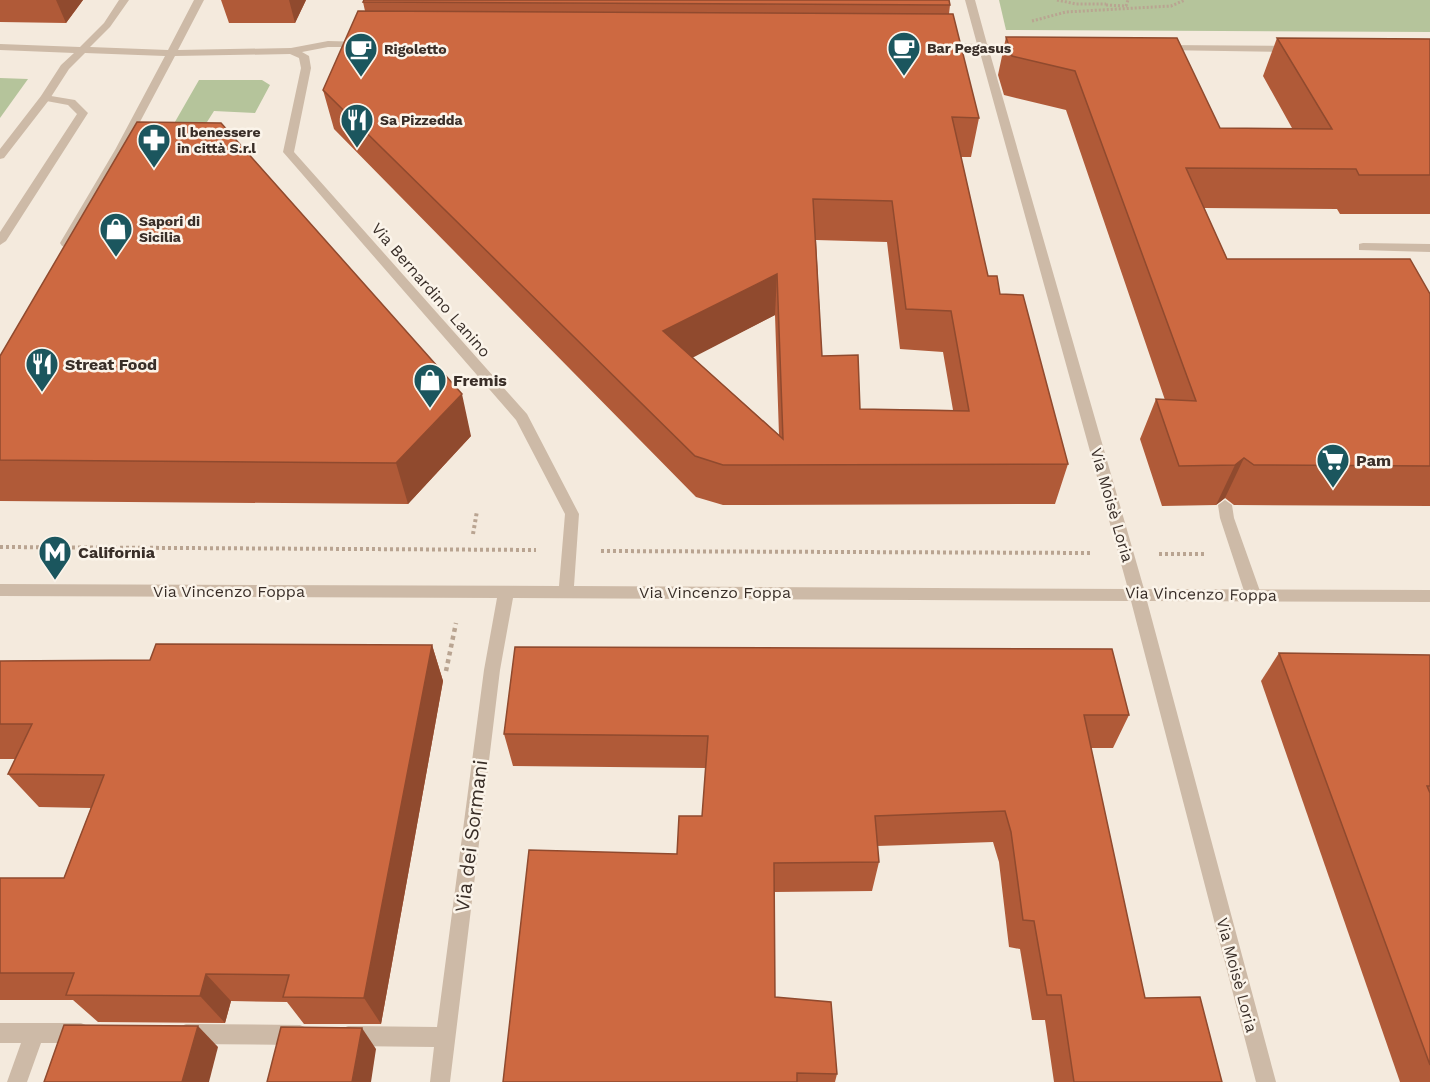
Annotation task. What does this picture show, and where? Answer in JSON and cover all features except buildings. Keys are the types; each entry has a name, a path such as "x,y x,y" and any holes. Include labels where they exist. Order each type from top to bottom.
{"street":[{"path":"0,156 45,98 65,67 84,51 124,0"},
{"path":"62,250 120,150 199,0"},
{"name":"Via Moisè Loria","path":"970,0 1137,593 1266,1082"},
{"path":"0,47 170,53 291,51 328,44 376,45"},
{"path":"930,46 1036,47"},
{"path":"1156,48 1299,49"},
{"name":"Via Bernardino Lanino","path":"291,51 304,56 306,68 291,127 288,152 522,417 572,514 566,592"},
{"path":"0,241 83,113 71,102 45,98"},
{"path":"1363,248 1430,248"},
{"path":"1226,505 1227,518 1253,594"},
{"name":"Via Vincenzo Foppa","path":"0,590 1430,596"},
{"name":"Via dei Sormani","path":"440,1082 492,670 506,591"},
{"path":"0,1033 106,1034"},
{"path":"17,1082 35,1033"},
{"path":"165,1034 447,1037"}],"path":[{"path":"1057,0 1076,4 1126,6 1128,0"},
{"path":"1026,22 1066,12 1171,6 1185,0"},
{"path":"1106,4 1107,10"},
{"path":"473,534 477,511"},
{"path":"0,547 1239,554"},
{"path":"446,671 456,623"}],"green space":[{"path":"999,0 1430,0 1430,32 1006,30"},
{"path":"0,78 28,79 0,118"},
{"path":"199,80 262,80 270,85 255,113 214,111 195,141 164,141"}],"place":[{"name":"Bar Pegasus","path":"904,77"},
{"name":"Rigoletto","path":"361,78"},
{"name":"Sa Pizzedda","path":"357,149"},
{"name":"Il benessere in città S.r.l","path":"154,169"},
{"name":"Sapori di Sicilia","path":"116,258"},
{"name":"Streat Food","path":"42,393"},
{"name":"Fremis","path":"430,409"},
{"name":"Pam","path":"1333,489"},
{"name":"California","path":"55,581"}]}
